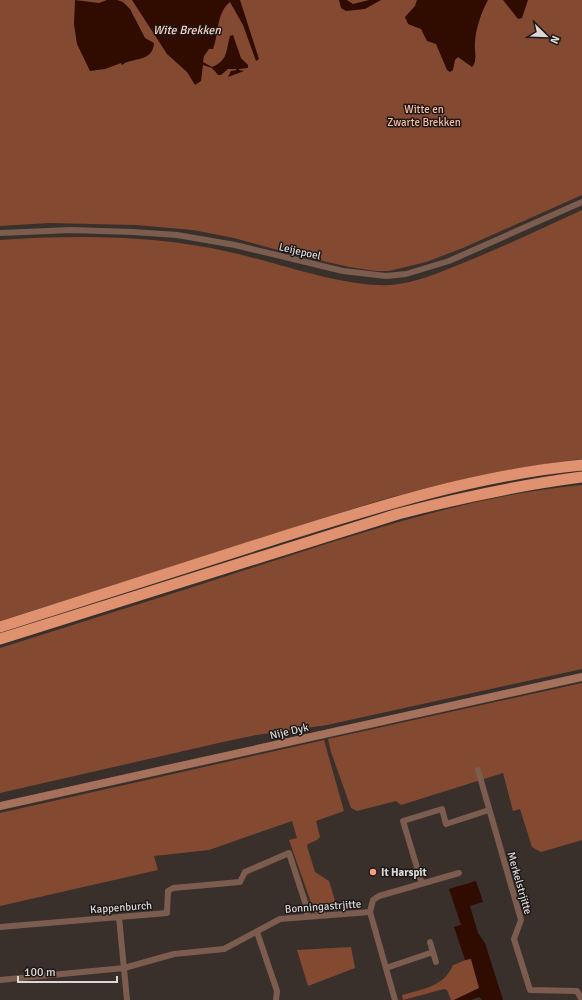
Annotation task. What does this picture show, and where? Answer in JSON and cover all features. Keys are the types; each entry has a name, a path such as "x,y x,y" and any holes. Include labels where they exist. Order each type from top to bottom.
{"highway":[{"path":"0,627 314,526 423,494 485,480 582,465"},
{"path":"0,639 398,514 463,497 535,483 582,477"}],"street":[{"name":"Leijepoel","path":"0,233 71,230 133,232 177,236 235,245 343,271 386,276 406,274 449,261 582,202"},
{"name":"Nije Dyk","path":"0,806 582,677"},
{"name":"Merkelstrjitte","path":"478,770 521,920 514,939 530,990 577,991 582,1000"},
{"path":"422,884 403,821 442,810 446,824 489,810"},
{"name":"Kappenburch","path":"0,927 167,913 168,891 173,888 240,882 245,872 289,853 306,905 307,916"},
{"path":"395,1000 370,912 372,904 376,898 459,873"},
{"name":"Bonningastrjitte","path":"0,980 124,968 174,954 224,949 280,919 370,912"},
{"path":"119,917 127,1000"},
{"path":"257,932 277,991 276,1000"},
{"path":"430,942 436,962"},
{"path":"386,968 433,952"}],"green space":[{"name":"Witte en Zwarte Brekken","path":"0,0 582,0 582,195 463,248 426,262 389,271 376,271 349,267 234,238 193,230 136,225 49,223 0,226"},
{"path":"582,210 582,459 531,466 481,476 381,500 0,621 0,240 86,237 144,239 173,242 201,246 248,256 331,279 372,285 391,285 419,280 446,270 508,244"},
{"path":"582,485 582,669 327,725 256,735 223,742 0,793 0,648 383,526 462,505 542,490"},
{"path":"582,683 582,840 541,852 532,847 520,809 513,811 503,773 401,805 396,801 357,811 351,808 331,752 328,739"},
{"path":"324,740 344,811 316,821 320,837 307,846 315,872 329,881 337,907 325,908 325,913 315,913 289,840 297,838 292,821 209,850 154,856 158,870 0,906 0,813"},
{"path":"351,947 355,968 308,986 297,950"},
{"path":"471,958 480,988 454,1000 451,1000 447,990 444,989 403,1000 402,995 425,989 438,983 449,972 453,965"}],"water":[{"path":"75,0 99,3 107,0 117,0 123,2 130,9 145,38 154,43 150,54 146,57 122,65 121,63 105,69 90,71 77,44 74,24"},
{"name":"Wite Brekken","path":"132,0 240,0 259,59 256,61 243,25 230,2 222,12 213,49 209,49 204,56 203,62 212,67 221,62 226,54 230,36 233,35 241,58 248,65 248,68 239,69 244,71 228,77 231,71 237,70 228,69 221,75 218,75 212,68 203,65 201,81 195,85 187,72 167,54"},
{"path":"339,0 347,0 353,4 369,0 381,0 365,9 346,11 341,8"},
{"path":"417,0 488,0 478,26 475,42 475,62 472,67 458,57 455,60 453,70 450,72 447,70 436,44 427,41 421,29 408,24 405,17 415,6"},
{"path":"503,0 528,0 522,18 518,19"},
{"path":"476,881 483,902 470,906 478,933 485,943 503,1000 482,1000 479,997 471,1000 454,1000 479,988 471,959 465,960 454,927 461,925 449,889"}],"place":[{"name":"It Harspit","path":"373,872"}]}
